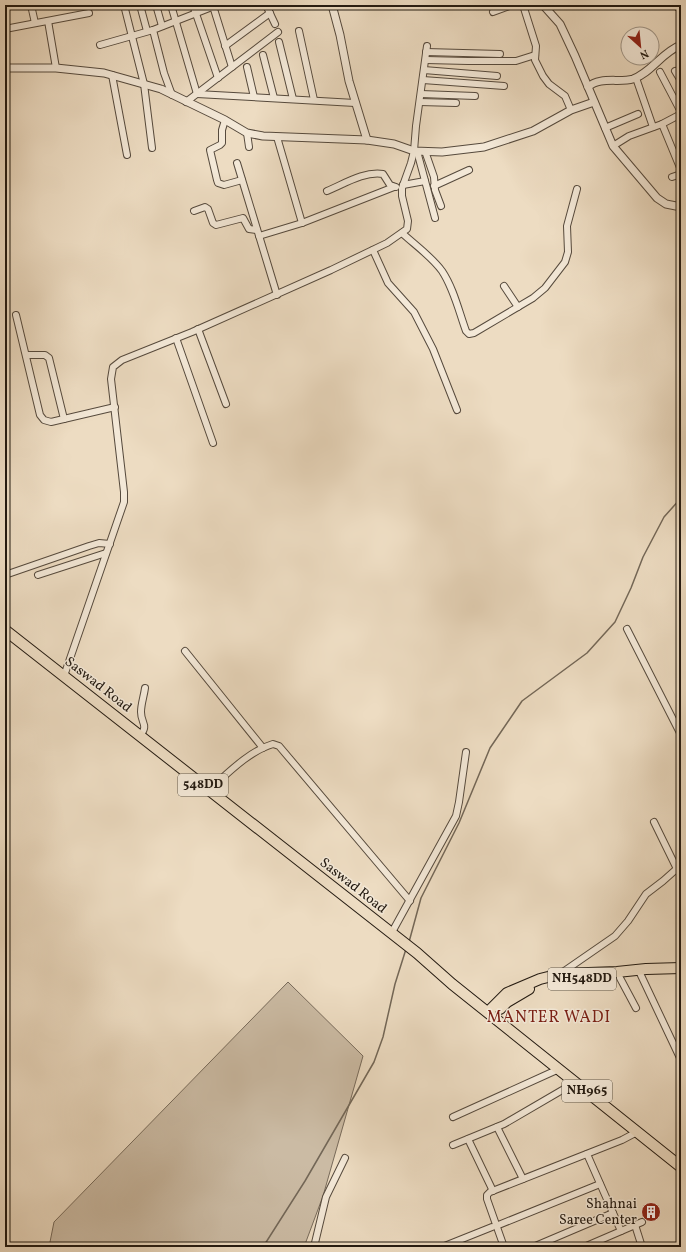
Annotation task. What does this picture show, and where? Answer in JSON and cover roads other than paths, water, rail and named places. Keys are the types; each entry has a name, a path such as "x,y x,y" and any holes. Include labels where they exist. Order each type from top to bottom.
{"highway":[{"name":"Saswad Road","path":"5,630 401,942 417,953 452,984 681,1167"},
{"name":"NH548DD","path":"560,977 620,978 640,973 681,968"},
{"name":"NH548DD","path":"491,1014 507,993 540,979 617,972 681,973"}],"street":[{"path":"31,5 35,23"},
{"path":"124,5 144,84 152,148"},
{"path":"140,5 172,95"},
{"path":"156,5 162,26"},
{"path":"171,5 197,94"},
{"path":"193,5 218,78"},
{"path":"266,5 275,24"},
{"path":"332,5 340,35 349,81 367,140"},
{"path":"493,12 512,5"},
{"path":"523,5 536,46 535,60 549,84 565,96 571,110"},
{"path":"543,5 560,24 613,146 657,198 666,204 681,207"},
{"path":"676,5 681,11"},
{"path":"100,46 162,26 215,6 232,67"},
{"path":"5,29 89,13"},
{"path":"225,46 270,13"},
{"path":"48,20 56,68"},
{"path":"299,30 314,100"},
{"path":"186,102 278,32"},
{"path":"279,42 293,99"},
{"path":"588,87 596,82 636,78 667,52 681,45"},
{"path":"64,676 124,502 111,379 113,367 122,360 277,295 373,250 402,233 406,229 408,221 402,196 402,187 415,151 416,126 427,49 500,54"},
{"path":"263,55 274,98"},
{"path":"426,60 516,61 535,55"},
{"path":"247,67 254,97"},
{"path":"5,68 56,68 112,75 144,84 172,95 226,120 247,133 277,137 367,140 394,144 415,151 442,152 484,147 533,131 571,110 594,102"},
{"path":"424,70 497,76"},
{"path":"675,71 681,81"},
{"path":"613,146 629,136 662,124 681,113 660,72"},
{"path":"112,75 127,155"},
{"path":"636,78 654,127"},
{"path":"423,80 504,86"},
{"path":"197,94 355,103"},
{"path":"421,94 475,96"},
{"path":"420,102 456,104"},
{"path":"605,128 638,114"},
{"path":"226,120 222,130 222,143 210,150 217,180 218,183 224,185 242,180"},
{"path":"662,124 680,173 681,181"},
{"path":"247,133 249,147"},
{"path":"277,137 302,223"},
{"path":"415,151 435,218"},
{"path":"425,151 434,177 434,186 442,206"},
{"path":"237,163 277,295"},
{"path":"434,186 469,170"},
{"path":"327,191 365,175 379,173 383,174 390,185 394,187"},
{"path":"672,177 680,173"},
{"path":"194,211 205,207 208,209 213,223 216,225 243,218 249,229 258,233 302,223 394,187 402,187 425,181"},
{"path":"402,233 442,271 466,331 469,334 474,333 533,298 546,288 564,262 568,252 567,226 577,189"},
{"path":"373,250 388,283 411,307 417,318 433,349 457,410"},
{"path":"504,286 518,307"},
{"path":"16,315 40,415 44,420 51,422 115,407"},
{"path":"198,329 226,404"},
{"path":"176,338 213,443"},
{"path":"26,355 45,355 49,358 64,419"},
{"path":"5,575 99,543 110,544"},
{"path":"38,575 106,553"},
{"path":"627,629 681,734"},
{"path":"185,651 263,748"},
{"path":"140,736 145,730 141,713 145,688"},
{"path":"209,790 232,769 263,748 273,744 279,746 410,901"},
{"path":"391,934 456,816 466,752"},
{"path":"560,977 615,936 628,921 646,894 679,867 654,822"},
{"path":"640,973 681,1060"},
{"path":"620,978 636,1008"},
{"path":"453,1117 559,1069"},
{"path":"453,1146 498,1127 576,1082"},
{"path":"498,1127 524,1179"},
{"path":"504,1247 494,1226 487,1195 493,1191 622,1140 637,1132"},
{"path":"468,1139 493,1191"},
{"path":"587,1154 621,1231"},
{"path":"315,1246 326,1197 345,1158"},
{"path":"442,1247 600,1184"},
{"path":"533,1247 613,1213"},
{"path":"584,1247 642,1222"},
{"path":"635,1225 642,1247"}],"waterway":[{"path":"409,942 421,898 459,823 490,748 522,701 587,653 615,622 631,588 643,557 664,517 681,498"},
{"path":"263,1247 305,1181 374,1062 383,1037 395,984 406,949"}],"place":[{"name":"Shahnai Saree Center","path":"651,1212"}],"district":[{"name":"MANTER WADI","path":"549,1018"}]}
